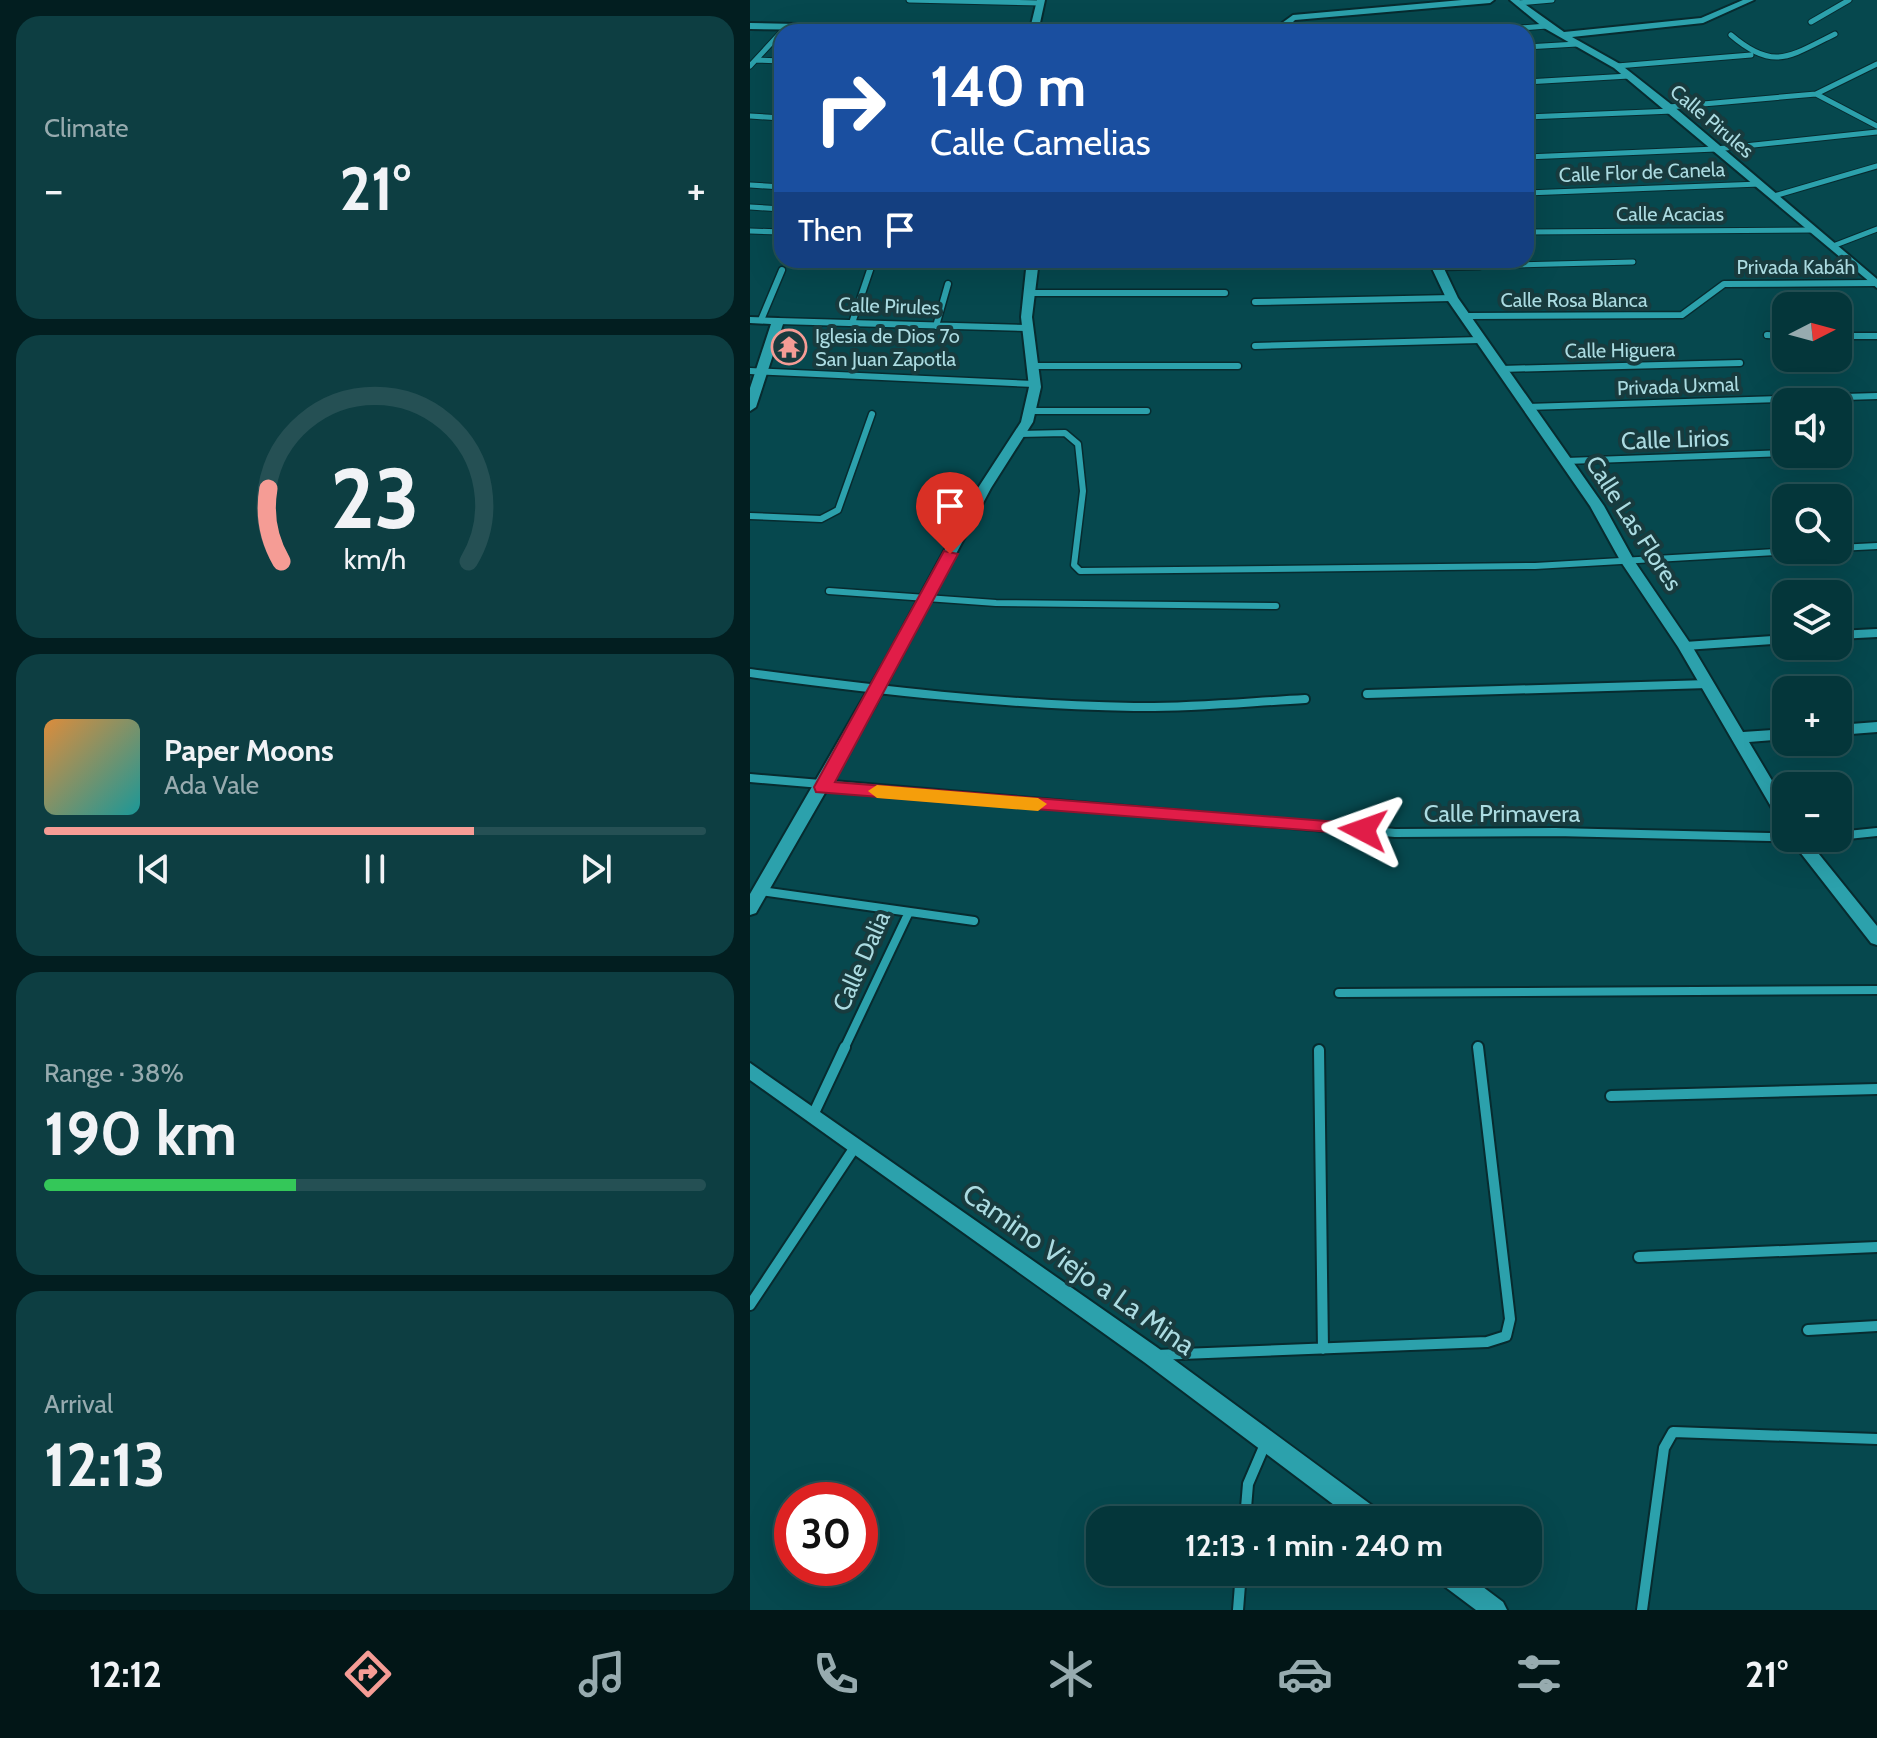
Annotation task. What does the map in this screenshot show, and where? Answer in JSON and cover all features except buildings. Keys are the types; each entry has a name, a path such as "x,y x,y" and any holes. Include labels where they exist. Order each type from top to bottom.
{"street":[{"path":"909,0 1040,1 1036,24"},
{"path":"1286,24 1289,19 1490,0"},
{"path":"1516,2 1552,0"},
{"path":"1562,35 1703,20 1750,0"},
{"path":"1811,22 1849,0"},
{"name":"Calle Pirules","path":"1516,2 1547,26 1617,66 1875,281"},
{"path":"750,26 774,27"},
{"path":"1534,27 1547,26"},
{"path":"1731,35 1751,55 1763,60 1783,59 1835,34"},
{"path":"750,66 774,40"},
{"path":"1534,47 1577,44"},
{"path":"1617,66 1751,55"},
{"path":"756,60 774,61"},
{"path":"1534,117 1671,109 1816,94 1877,64"},
{"path":"1534,82 1629,76"},
{"path":"1816,94 1876,126"},
{"path":"750,116 774,118"},
{"path":"1534,157 1716,149 1876,126"},
{"path":"1774,196 1877,166"},
{"name":"Calle Flor de Canela","path":"1534,193 1760,184"},
{"path":"750,185 774,186"},
{"path":"750,207 774,208"},
{"path":"1833,246 1877,229"},
{"name":"Calle Acacias","path":"1534,232 1814,230"},
{"path":"750,231 774,232"},
{"path":"1534,262 1633,262"},
{"path":"750,909 823,787 926,602 986,483 1019,434 1030,411 1036,366 1027,328 1026,293 1031,268"},
{"name":"Calle Las Flores","path":"1437,268 1452,298 1467,316 1480,340 1597,506 1628,562 1685,646 1772,793"},
{"path":"756,320 782,270"},
{"path":"852,323 870,270"},
{"name":"Privada Kabáh","path":"1682,315 1694,310 1713,288 1724,284 1875,281"},
{"path":"936,326 948,284"},
{"path":"1026,293 1225,293"},
{"path":"1255,302 1452,298"},
{"name":"Calle Rosa Blanca","path":"1467,316 1682,315"},
{"name":"Calle Pirules","path":"756,320 1027,328"},
{"path":"750,407 756,371 778,321"},
{"path":"1767,335 1772,335"},
{"path":"1852,336 1877,336"},
{"path":"1255,346 1480,340"},
{"name":"Calle Higuera","path":"1501,369 1740,363"},
{"path":"1036,366 1238,366"},
{"path":"756,371 1034,384"},
{"name":"Privada Uxmal","path":"1527,407 1877,396"},
{"path":"1030,411 1147,411"},
{"path":"750,516 821,519 838,510 872,414"},
{"path":"1019,434 1065,433 1078,444 1083,491 1074,565 1080,571 1628,562 1772,553"},
{"name":"Calle Lirios","path":"1566,461 1772,454"},
{"path":"1852,547 1877,546"},
{"path":"829,591 926,602 1048,607 1276,606"},
{"path":"1852,634 1877,633"},
{"path":"1685,646 1772,640"},
{"path":"750,673 875,690 1032,704 1137,707 1305,699"},
{"path":"1367,694 1708,684"},
{"path":"1852,729 1877,727"},
{"path":"1740,737 1772,735"},
{"name":"Calle Primavera","path":"750,778 823,787 1395,833 1555,832 1772,838"},
{"path":"1852,835 1877,832"},
{"path":"1808,852 1877,938"},
{"name":"Calle Dalia","path":"761,891 909,912 813,1115"},
{"path":"909,912 974,921"},
{"path":"1339,993 1877,990"},
{"path":"1151,1355 1487,1342 1506,1336 1510,1319 1478,1047"},
{"path":"1319,1050 1323,1349"},
{"name":"Camino Viejo a La Mina","path":"750,1070 1151,1355 1354,1506"},
{"path":"1611,1096 1877,1089"},
{"path":"750,1305 855,1147"},
{"path":"1639,1257 1877,1247"},
{"path":"1808,1330 1877,1326"},
{"path":"1642,1610 1664,1448 1673,1432 1693,1430 1877,1439"},
{"path":"1246,1506 1248,1484 1266,1441"},
{"path":"1238,1610 1240,1586"},
{"path":"1463,1586 1495,1610"}],"slow traffic":[{"path":"877,791 1038,804"}],"place":[{"name":"Iglesia de Dios 7o San Juan Zapotla","path":"789,347"}],"route":[{"path":"950,554 823,787 1363,830"}]}
